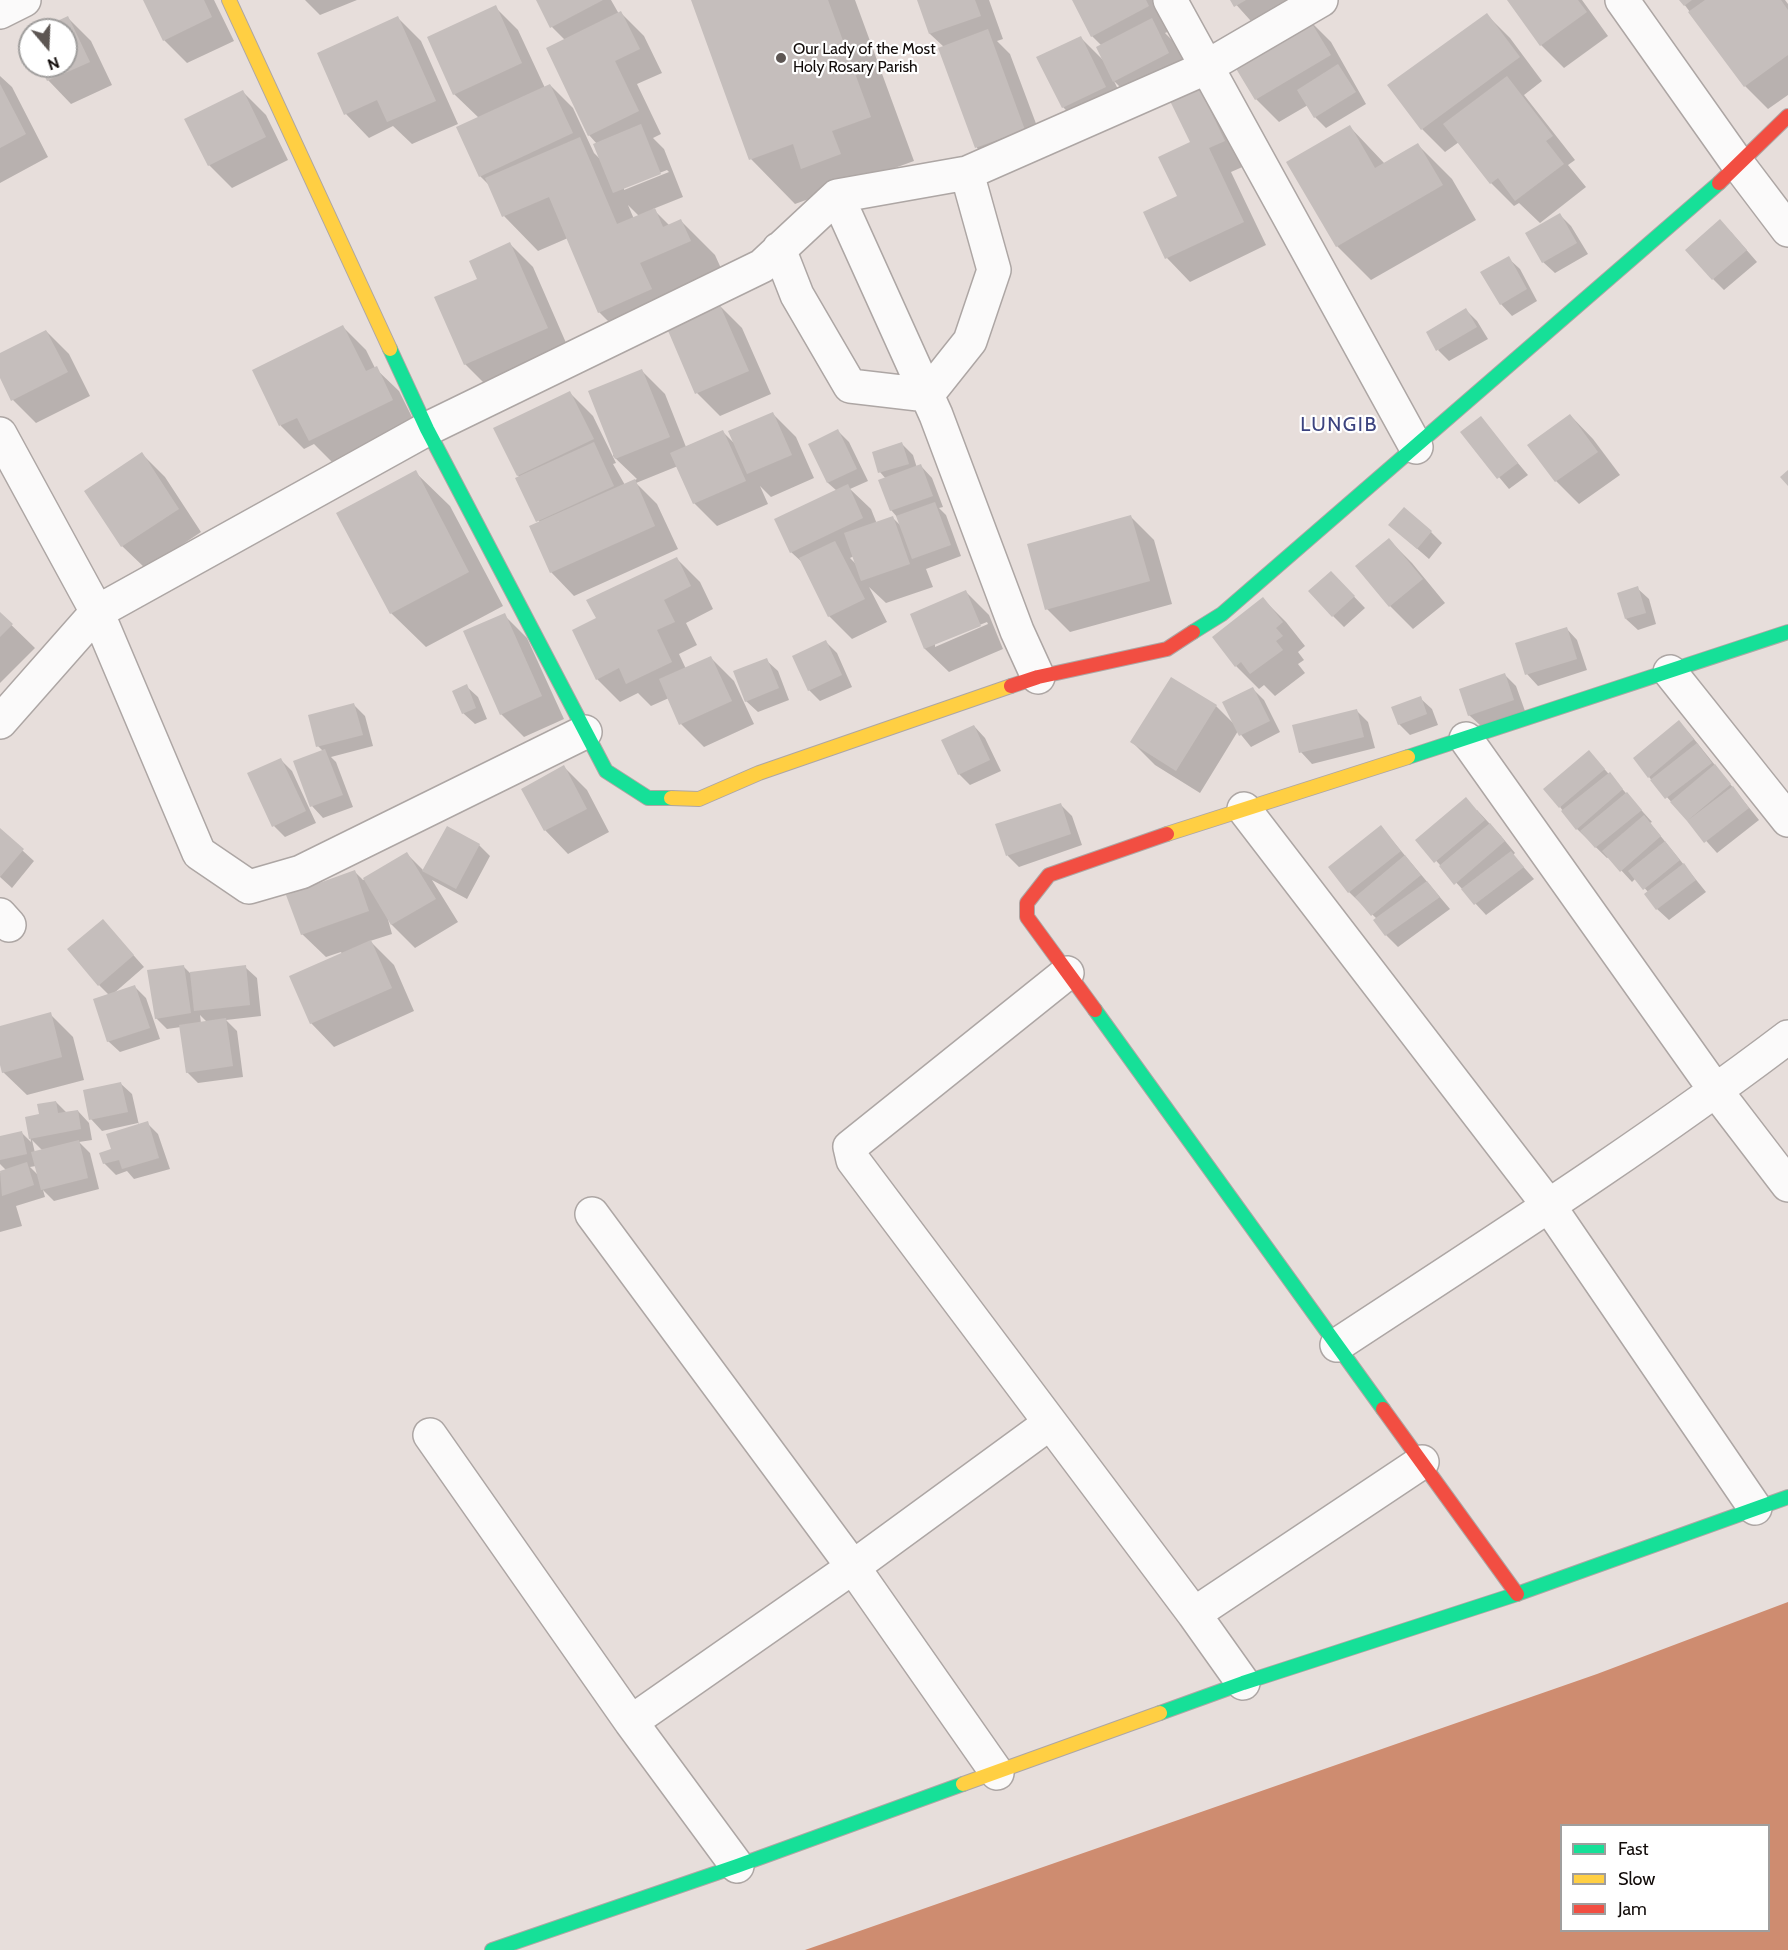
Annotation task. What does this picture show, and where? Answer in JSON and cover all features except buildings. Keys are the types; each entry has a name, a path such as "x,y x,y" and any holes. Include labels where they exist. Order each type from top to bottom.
{"street":[{"path":"0,12 24,0"},
{"path":"228,0 427,429 585,732 606,771 648,798 699,799 759,773 1038,677 1167,649 1222,614 1702,199 1788,116"},
{"path":"1170,0 1416,447"},
{"path":"0,722 97,612 427,429 762,266 837,196 967,173 1206,67 1321,0"},
{"path":"1622,0 1738,164 1788,230"},
{"path":"927,395 970,341 994,270 967,173"},
{"path":"837,196 936,415 1017,631 1038,677"},
{"path":"779,249 797,295 850,386 927,395"},
{"path":"0,434 97,612 199,853 249,887 301,872 585,732"},
{"path":"1517,1594 1026,917 1027,903 1049,875 1145,841 1466,740 1788,632"},
{"path":"1670,672 1788,820"},
{"path":"1466,740 1716,1091 1788,1185"},
{"path":"1245,809 1549,1206 1755,1508"},
{"path":"1067,973 850,1147 853,1160 1194,1614 1243,1683"},
{"path":"1337,1346 1549,1206 1716,1091 1788,1036"},
{"path":"592,1214 853,1567 997,1773"},
{"path":"631,1722 853,1567 1050,1423"},
{"path":"430,1435 631,1722 737,1866"},
{"path":"1194,1614 1422,1462"},
{"path":"492,1950 737,1866 1243,1683 1517,1594 1788,1497"}],"shaded area":[{"path":"1788,1602 1788,1950 805,1950 1597,1674"}],"traffic: fast":[{"path":"1193,632 1222,614 1719,183"},
{"path":"390,349 427,429 606,771 648,798 671,798"},
{"path":"1408,757 1788,632"},
{"path":"1095,1010 1383,1409"},
{"path":"1160,1713 1243,1683 1517,1594 1788,1497"},
{"path":"492,1950 737,1866 963,1784"}],"traffic: slow":[{"path":"229,0 390,349"},
{"path":"671,798 699,799 759,773 1011,686"},
{"path":"1167,834 1408,757"},
{"path":"963,1784 1160,1713"}],"traffic: jam":[{"path":"1719,183 1788,116"},
{"path":"1011,686 1038,677 1167,649 1193,632"},
{"path":"1095,1010 1027,917 1027,903 1049,875 1167,834"},
{"path":"1383,1409 1517,1594"}],"place":[{"name":"Our Lady of the Most Holy Rosary Parish","path":"781,58"}],"district":[{"name":"LUNGIB","path":"1339,425"}]}
